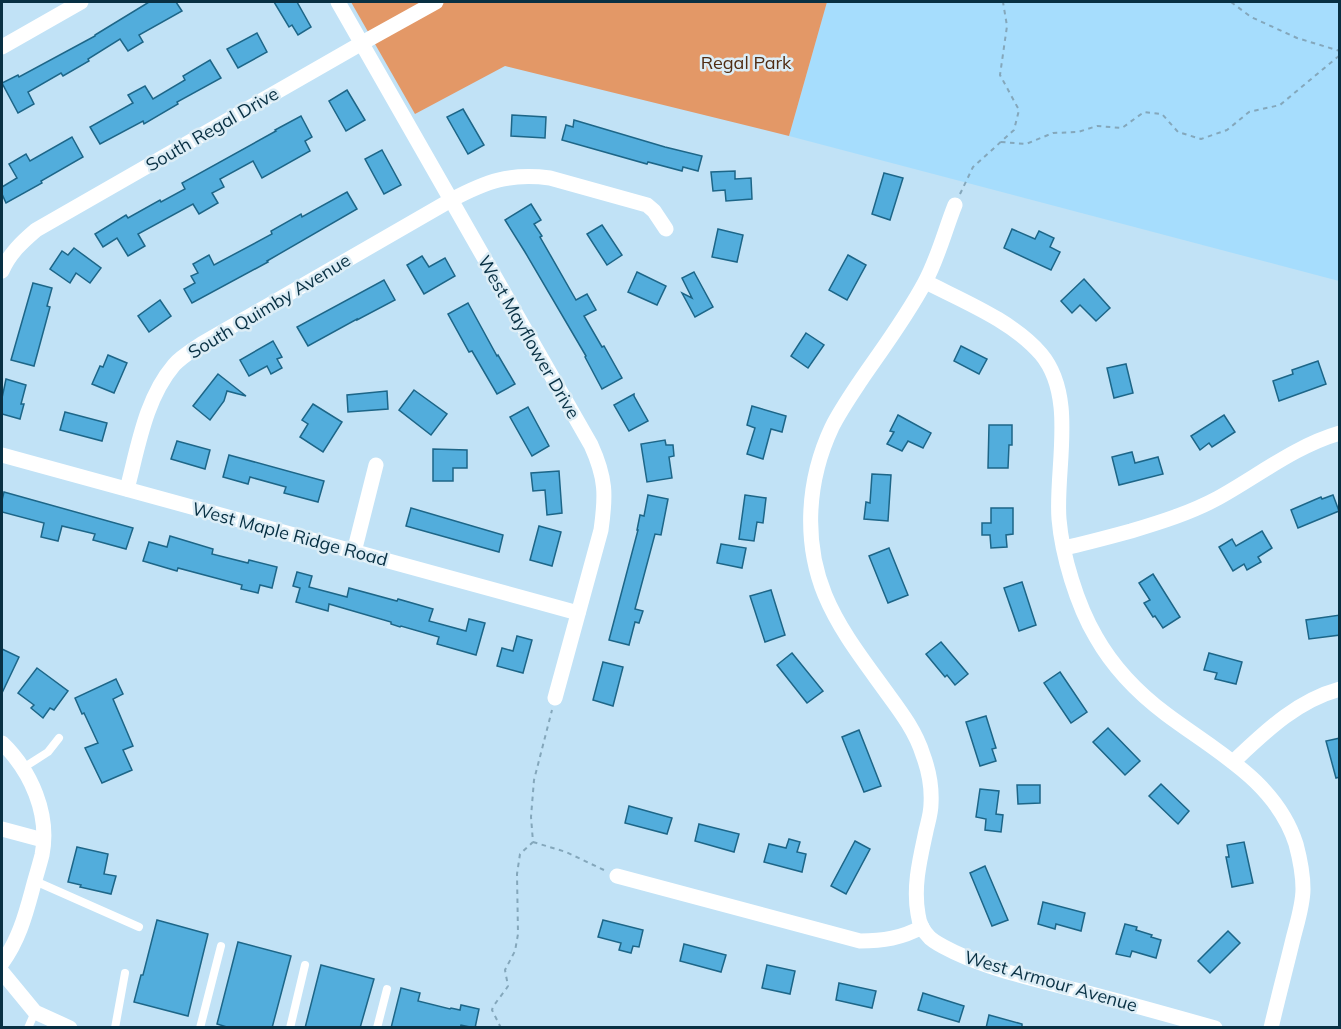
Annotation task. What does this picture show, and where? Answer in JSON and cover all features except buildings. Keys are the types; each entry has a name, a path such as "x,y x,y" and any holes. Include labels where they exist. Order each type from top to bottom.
{"street":[{"path":"2,47 81,2"},
{"name":"West Mayflower Drive","path":"338,2 591,445 602,474 605,493 601,530 555,698"},
{"name":"South Regal Drive","path":"2,271 13,252 36,230 362,42 436,2"},
{"name":"South Quimby Avenue","path":"127,489 153,397 179,360 203,343 479,186 494,180 534,176 550,178 647,205 666,229"},
{"path":"617,876 861,941 894,939 922,927 918,917 916,896 917,874 931,807 931,788 926,763 912,729 846,636 833,612 816,568 810,529 815,477 831,428 926,282 955,205"},
{"path":"926,282 1012,329 1031,344 1049,365 1058,389 1062,417 1059,510 1064,548 1087,620 1112,662 1134,687 1165,713 1233,762 1263,789 1280,812 1294,839 1302,870 1303,892 1271,1028"},
{"path":"1064,548 1099,540 1192,511 1219,498 1313,442 1340,433"},
{"name":"West Maple Ridge Road","path":"2,455 578,613"},
{"path":"354,552 376,465"},
{"path":"1233,762 1283,717 1307,701 1340,689"},
{"path":"2,743 32,783 42,819 43,840 42,854 19,934 2,962"},
{"path":"2,829 43,840"},
{"name":"West Armour Avenue","path":"922,927 930,938 971,960 1215,1028"},
{"path":"2,972 35,1012 70,1028"}],"lane":[{"path":"23,768 48,752 59,738"},
{"path":"35,881 139,927"},
{"path":"200,1028 221,946"},
{"path":"290,1028 305,965"},
{"path":"115,1028 125,973"},
{"path":"377,1028 387,989"},
{"path":"28,1028 35,1012"}],"path":[{"path":"955,205 973,167 1014,130 1019,110 1000,75 1007,26 1003,2"},
{"path":"1001,142 1026,144 1053,133 1078,132 1097,126 1122,128 1144,112 1162,114 1178,132 1201,139 1227,130 1249,112 1280,105 1340,53 1297,38 1251,16 1231,2"},
{"path":"533,842 531,817 534,780 555,698"},
{"path":"533,842 566,852 617,876"},
{"path":"501,1028 492,1010 508,986 505,970 515,951 518,934 517,874 520,854 533,842"}],"shaded area":[{"path":"827,2 1339,2 1339,281 789,136"}],"green space":[{"name":"Regal Park","path":"351,2 827,2 789,136 505,66 415,114"}]}
